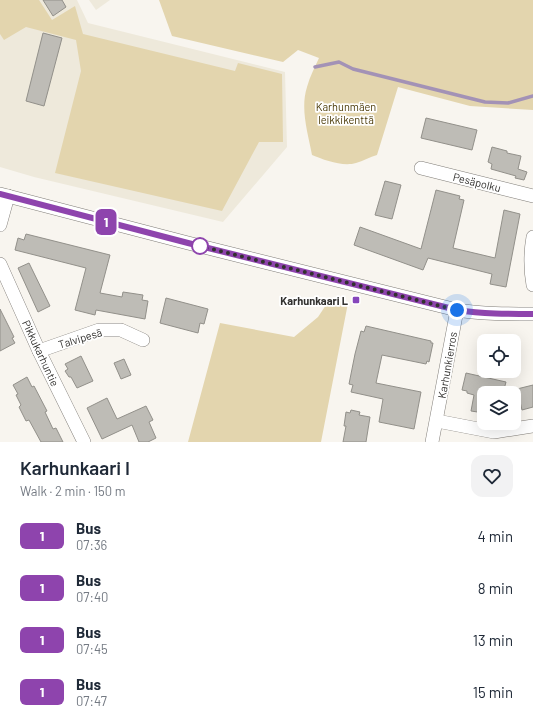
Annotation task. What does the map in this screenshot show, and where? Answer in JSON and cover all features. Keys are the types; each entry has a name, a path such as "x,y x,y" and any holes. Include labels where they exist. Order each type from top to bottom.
{"street":[{"name":"Pesäpolku","path":"421,168 533,196"},
{"path":"0,225 4,195 457,310 498,315 533,314"},
{"path":"533,237 530,253 530,270 533,285"},
{"name":"Pikkukarhuntie","path":"0,264 39,351 84,442"},
{"name":"Karhunkierros","path":"432,442 457,310"},
{"name":"Talvipesä","path":"39,351 99,330 121,330 143,340"},
{"path":"437,421 494,432 533,426"}],"shaded area":[{"path":"0,0 77,0 88,23 285,72 287,147 223,222 34,177 0,167"},
{"path":"89,0 110,0 96,10"}],"green space":[{"path":"0,0 39,0 52,20 75,6 83,34 235,71 238,63 282,74 283,142 259,142 222,211 55,173 81,71 76,40 26,27 4,40 0,34"},
{"name":"Karhunmäen leikkikenttä","path":"159,0 533,0 533,110 470,106 398,87 377,155 351,164 340,164 328,161 312,155 304,112 307,87 319,58 298,50 283,62 172,36"},
{"path":"330,299 348,303 321,442 188,442 220,323 294,337 318,317"}],"building":[{"path":"43,0 62,0 66,7 53,16"},
{"path":"43,33 62,38 44,106 26,101"},
{"path":"426,118 477,130 472,150 421,138"},
{"path":"492,147 507,151 507,153 521,156 518,169 527,172 524,180 515,178 516,176 491,169 492,164 488,162"},
{"path":"385,181 401,185 392,219 375,215"},
{"path":"436,190 460,196 459,199 464,200 453,248 495,258 504,210 520,214 506,287 490,284 492,274 428,258 423,270 354,245 360,227 421,249"},
{"path":"26,234 110,255 100,293 122,297 123,292 143,295 142,300 148,301 145,319 96,310 95,315 75,310 86,268 15,250 18,238 24,240"},
{"path":"29,263 50,306 38,312 18,268"},
{"path":"166,298 208,309 204,324 200,323 198,333 160,323"},
{"path":"0,309 14,337 12,338 15,343 0,351"},
{"path":"366,326 431,341 431,343 433,343 429,362 427,361 426,364 382,355 376,383 421,392 414,429 379,422 383,399 351,392 353,385 349,384 355,354 361,331 364,332"},
{"path":"81,356 93,381 77,388 71,377 69,377 65,371 68,369 65,364"},
{"path":"124,359 131,375 121,379 114,363"},
{"path":"466,373 477,375 477,378 488,378 506,382 505,386 477,386 477,412 471,411 474,395 462,390"},
{"path":"27,377 32,387 34,386 47,411 45,412 53,429 56,428 63,442 41,442 29,420 26,421 19,407 21,405 16,395 18,394 13,385"},
{"path":"533,385 533,407 522,410 521,388"},
{"path":"107,398 117,419 146,406 153,420 149,422 156,438 148,442 139,442 132,425 102,439 87,408"},
{"path":"351,410 360,412 359,415 370,417 366,442 343,442 346,426 344,426 346,412 350,413"}],"waterway":[{"path":"315,67 339,62 353,69 485,102 508,103 533,96"}],"bus line":[{"name":"1","path":"0,194 188,243 238,254 457,310 498,315 533,314"}],"place":[{"name":"Karhunkaari L","path":"356,300"}],"route":[{"path":"200,246 238,254 457,310"}]}
